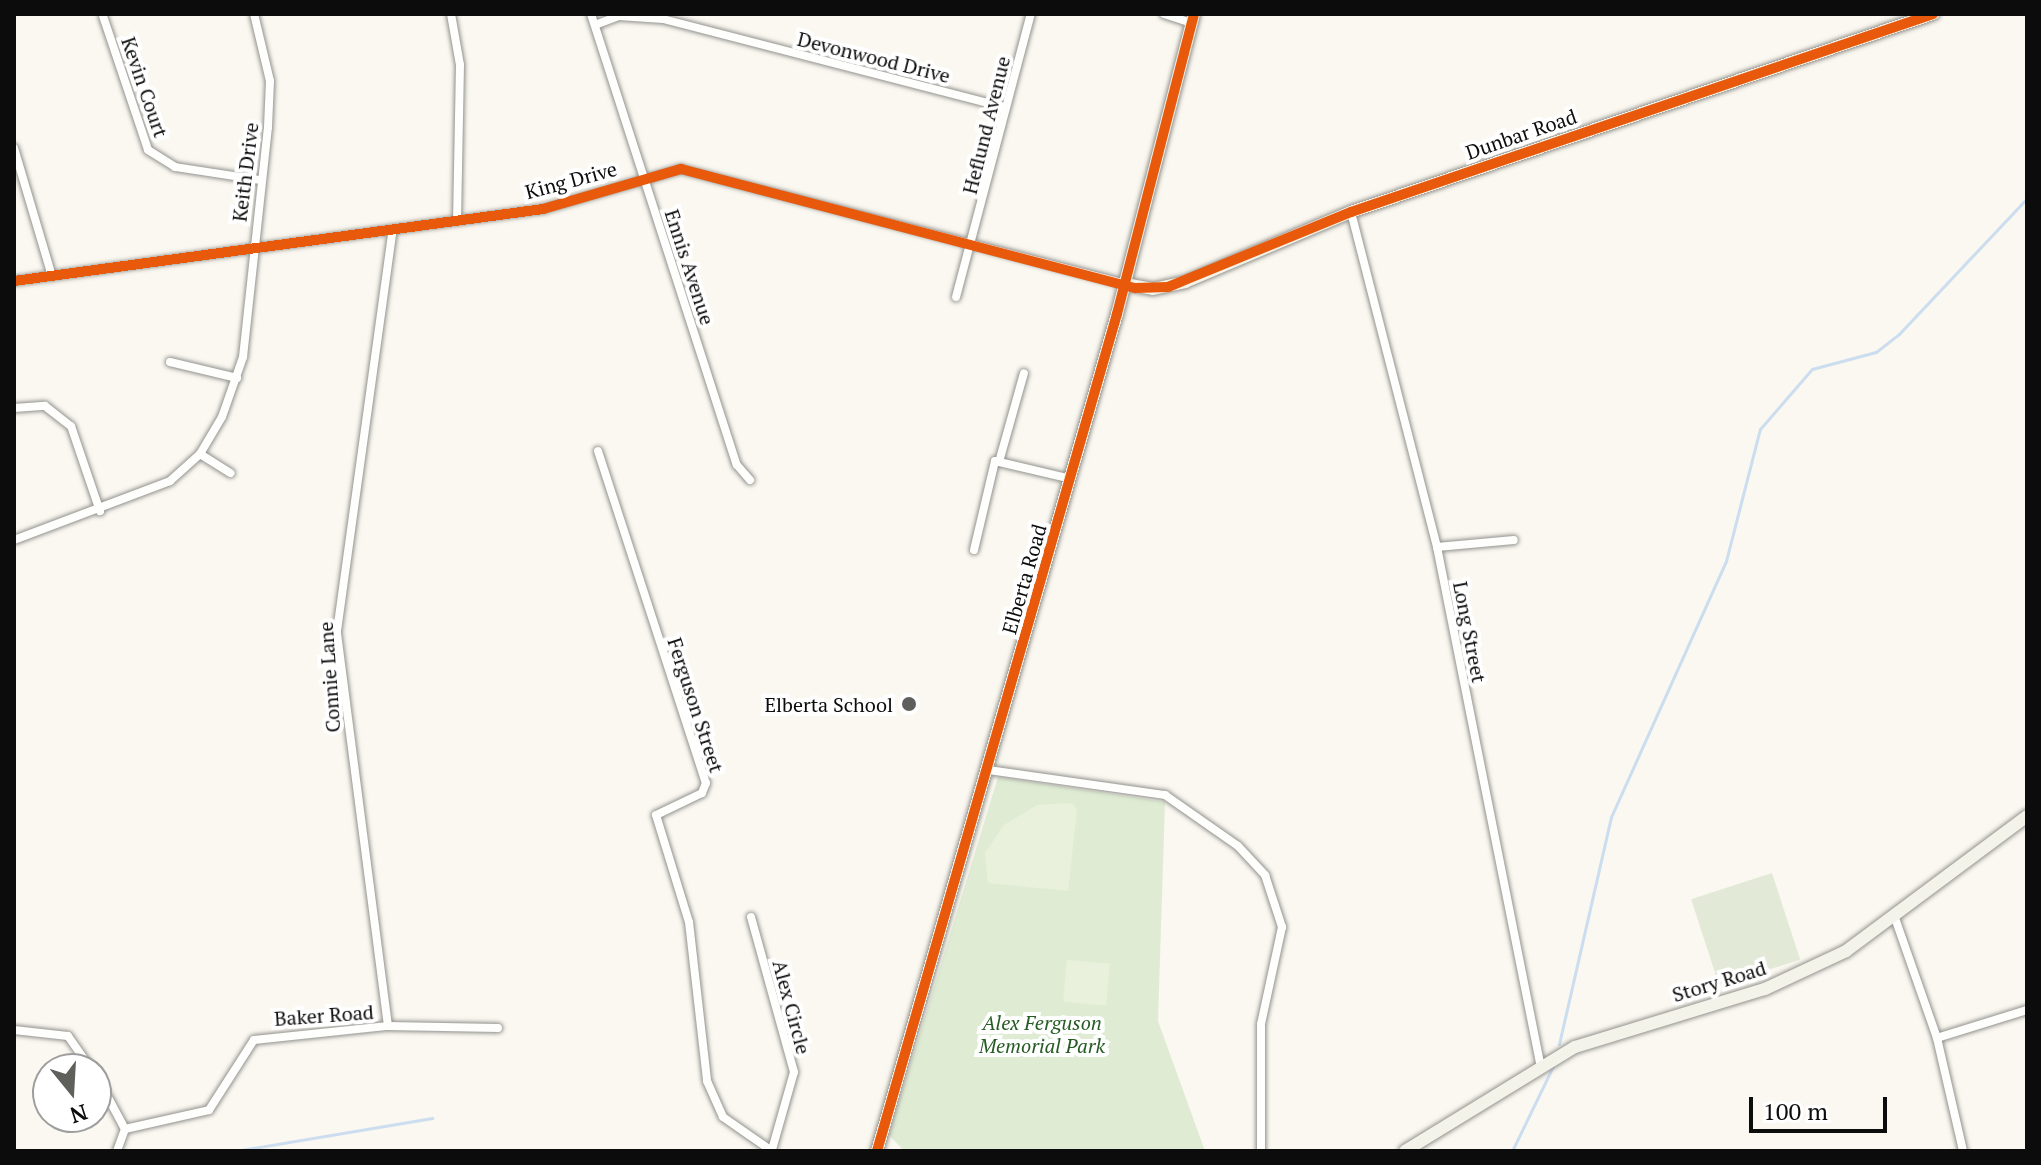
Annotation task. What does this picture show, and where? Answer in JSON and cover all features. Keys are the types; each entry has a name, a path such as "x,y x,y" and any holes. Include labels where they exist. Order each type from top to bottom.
{"street":[{"name":"Keith Drive","path":"14,540 100,511 170,481 200,454 237,378 270,81 254,14"},
{"path":"451,14 460,65 457,221"},
{"name":"Ennis Avenue","path":"591,14 737,465 750,480"},
{"name":"Heflund Avenue","path":"956,297 1031,14"},
{"path":"1164,14 1193,18"},
{"name":"Dunbar Road","path":"1125,284 1153,289 1185,282 1351,212 1933,14"},
{"name":"Kevin Court","path":"103,16 148,150 175,167 260,180"},
{"name":"Devonwood Drive","path":"595,25 619,16 663,19 1006,108"},
{"name":"Elberta Road","path":"877,1151 1071,479 1193,18"},
{"path":"14,148 52,276"},
{"name":"King Drive","path":"14,281 543,209 644,177 699,170 1125,284"},
{"name":"Long Street","path":"1351,212 1437,547 1540,1063"},
{"name":"Connie Lane","path":"388,1026 337,631 393,230"},
{"path":"170,362 237,378"},
{"path":"974,550 1024,373"},
{"path":"14,408 45,406 71,426 100,511"},
{"name":"Ferguson Street","path":"598,451 706,783 702,793 656,815 690,929 707,1081 723,1117 772,1151"},
{"path":"200,454 231,473"},
{"path":"999,462 1071,479"},
{"path":"1437,547 1514,540"},
{"path":"989,770 1165,795 1238,846 1265,875 1282,927 1266,973 1261,1024 1261,1151"},
{"name":"Story Road","path":"1405,1151 1540,1063 1618,1031 1790,979 1895,918 2027,816"},
{"name":"Alex Circle","path":"751,917 794,1072 772,1151"},
{"path":"1895,918 1937,1038 1963,1151"},
{"path":"1937,1038 2027,1010"},
{"name":"Baker Road","path":"125,1129 209,1110 254,1040 388,1026 498,1028"},
{"path":"14,1030 68,1036 80,1053"},
{"path":"112,1105 125,1129 117,1151"}],"green space":[{"name":"Alex Ferguson Memorial Park","path":"998,777 1165,802 1158,1021 1205,1151 904,1151 889,1135"},
{"path":"1072,803 1077,809 1068,891 988,883 985,853 1004,825 1037,805"},
{"path":"1772,873 1800,960 1719,986 1691,899"},
{"path":"1067,960 1110,964 1106,1006 1063,1002"}],"waterway":[{"path":"1559,1044 1611,817 1726,561 1760,429 1812,369 1876,352 1899,334 2027,198"},
{"path":"1512,1151 1553,1066"},
{"path":"235,1151 432,1118"}],"cycle path":[{"path":"877,1151 1117,314 1194,14"},
{"path":"14,281 543,209 681,169 1136,288 1168,287 1351,212 1933,14"}],"place":[{"name":"Elberta School","path":"909,704"}]}
